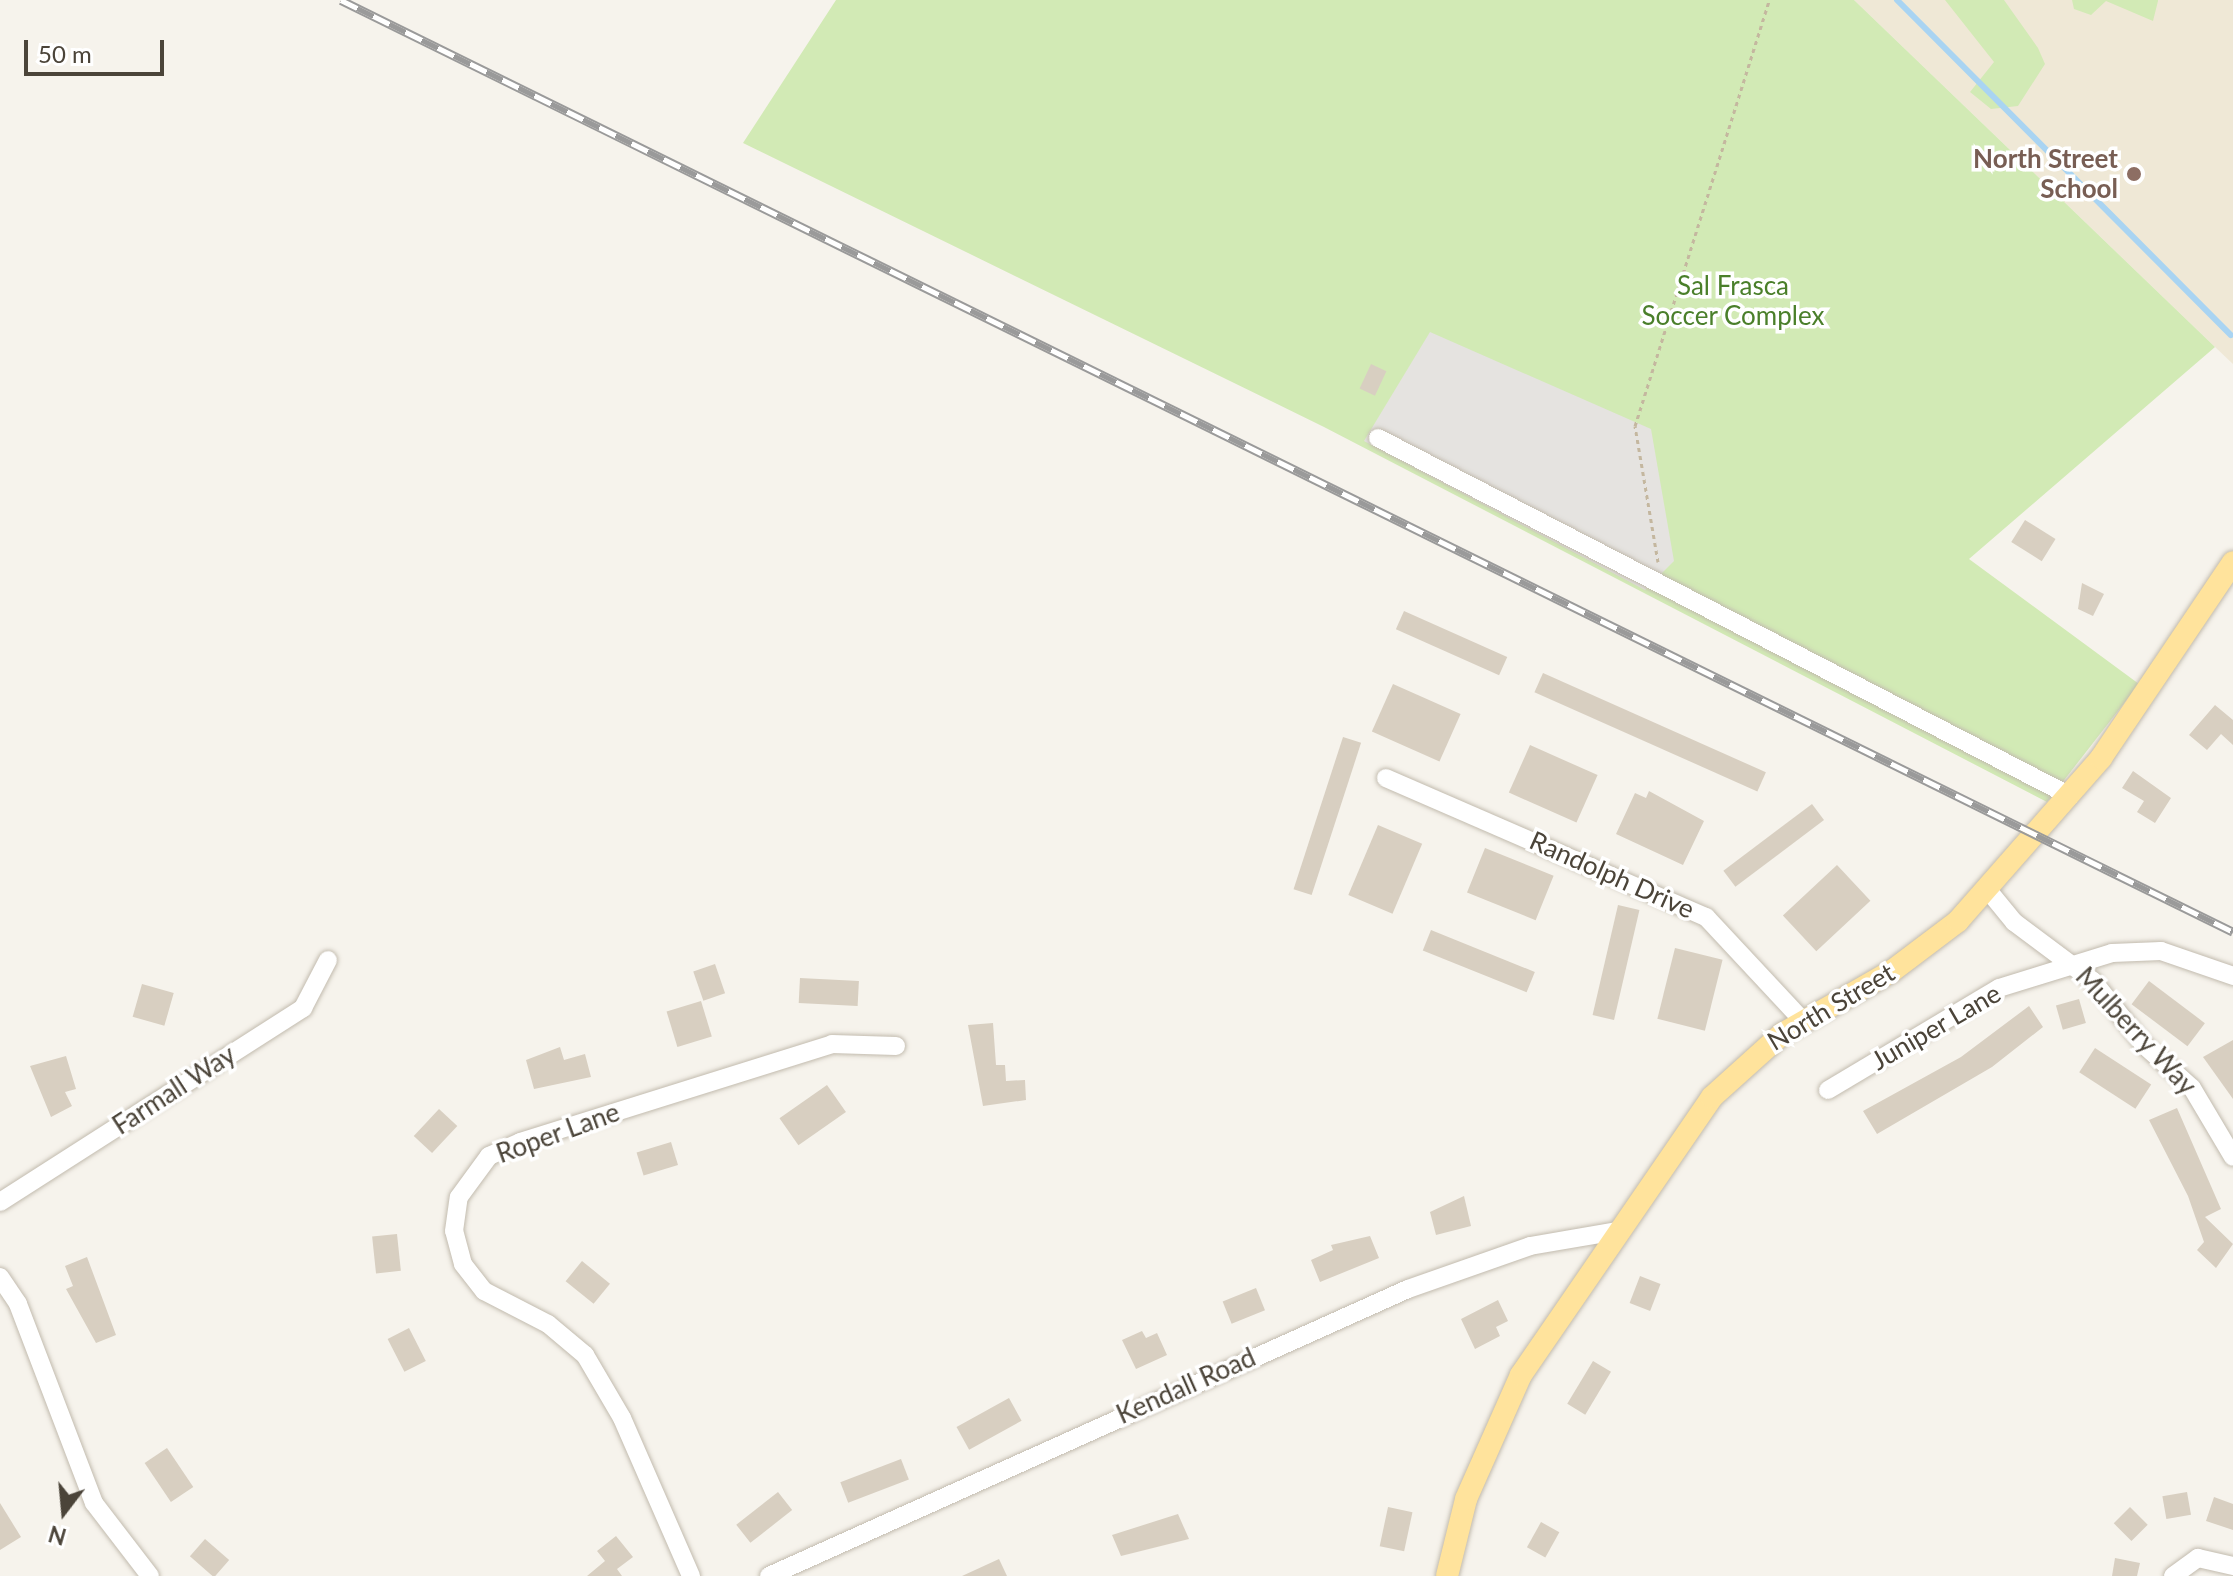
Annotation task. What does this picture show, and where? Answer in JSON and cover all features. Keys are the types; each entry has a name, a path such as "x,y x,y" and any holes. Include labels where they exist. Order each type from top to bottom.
{"main road":[{"name":"North Street","path":"1447,1576 1490,1434 1521,1375 1617,1231 1712,1097 1746,1061 1803,1021 1931,945 1987,889 2070,796 2233,562"}],"street":[{"path":"1378,438 1661,581 2070,796"},
{"name":"Randolph Drive","path":"1386,778 1706,917 1803,1021"},
{"name":"Mulberry Way","path":"1987,889 2014,922 2075,964 2192,1088 2233,1157"},
{"name":"Juniper Lane","path":"1828,1090 1999,988 2075,964 2140,949 2233,976"},
{"name":"Farmall Way","path":"0,1202 303,1008 328,960"},
{"name":"Roper Lane","path":"691,1576 622,1418 585,1355 548,1324 484,1291 463,1264 454,1231 459,1197 482,1162 520,1142 832,1044 896,1046"},
{"name":"Kendall Road","path":"769,1576 1408,1289 1530,1246 1617,1231"},
{"path":"0,1277 18,1304 94,1503 150,1576"},
{"path":"2173,1576 2198,1558 2233,1566"}],"path":[{"path":"1661,581 1635,426 1769,0"}],"shaded area":[{"name":"North Street School","path":"1854,0 2233,0 2233,364 2215,347"},
{"path":"1430,332 1651,429 1674,561 1645,590 1364,441"}],"green space":[{"name":"Sal Frasca Soccer Complex","path":"836,0 1854,0 2215,347 1969,559 2139,684 2047,802 1324,427 743,143"},
{"path":"1945,0 2004,0 2038,48 2045,64 2018,106 1991,109 1970,92 1994,62"},
{"path":"2072,0 2158,1 2153,21 2106,1 2091,15 2074,9"}],"building":[{"path":"1371,364 1386,371 1375,396 1360,388"},
{"path":"2025,520 2056,539 2042,561 2011,542"},
{"path":"2082,583 2104,594 2093,616 2078,609"},
{"path":"1404,611 1507,657 1499,675 1396,629"},
{"path":"1543,673 1766,772 1757,791 1534,692"},
{"path":"1393,684 1461,714 1439,762 1372,732"},
{"path":"2215,705 2233,720 2233,745 2221,734 2207,750 2189,735"},
{"path":"1343,737 1361,743 1312,895 1294,889"},
{"path":"1530,745 1598,775 1576,823 1509,793"},
{"path":"2133,771 2171,798 2155,823 2137,812 2144,801 2122,788"},
{"path":"1649,791 1704,821 1683,865 1616,834 1635,793 1646,798"},
{"path":"1812,804 1824,820 1735,887 1723,871"},
{"path":"1378,825 1422,844 1392,914 1348,895"},
{"path":"1485,848 1554,876 1536,920 1467,893"},
{"path":"1837,865 1870,901 1816,951 1783,915"},
{"path":"1618,905 1639,910 1614,1020 1593,1015"},
{"path":"1431,930 1535,972 1527,992 1423,950"},
{"path":"1675,948 1723,960 1705,1031 1657,1019"},
{"path":"715,964 725,993 703,1001 693,971"},
{"path":"800,978 859,981 858,1006 799,1003"},
{"path":"2149,981 2205,1023 2187,1046 2132,1004"},
{"path":"142,984 174,993 164,1026 133,1017"},
{"path":"2079,999 2086,1023 2063,1030 2056,1006"},
{"path":"701,1001 712,1036 677,1047 667,1012"},
{"path":"2029,1006 2043,1027 1992,1067 1877,1134 1863,1111 1961,1057"},
{"path":"993,1023 996,1065 1005,1065 1006,1081 1025,1080 1026,1100 983,1106 968,1025"},
{"path":"2233,1040 2233,1099 2203,1057"},
{"path":"560,1047 564,1060 585,1054 591,1077 534,1089 526,1060"},
{"path":"2095,1048 2151,1084 2135,1109 2079,1072"},
{"path":"66,1056 76,1089 65,1092 72,1106 51,1117 30,1066"},
{"path":"827,1085 846,1112 798,1145 779,1118"},
{"path":"2177,1108 2221,1209 2205,1217 2233,1244 2216,1268 2197,1250 2204,1242 2188,1196 2149,1120"},
{"path":"439,1109 457,1126 432,1153 414,1136"},
{"path":"671,1142 678,1165 644,1175 637,1153"},
{"path":"1464,1196 1471,1226 1436,1235 1430,1212"},
{"path":"397,1234 401,1271 376,1273 372,1237"},
{"path":"1370,1236 1379,1258 1320,1282 1311,1260 1333,1250 1331,1245"},
{"path":"87,1257 116,1335 96,1343 66,1289 73,1286 65,1266"},
{"path":"582,1261 610,1284 594,1304 566,1281"},
{"path":"1640,1276 1661,1284 1650,1311 1630,1303"},
{"path":"1256,1288 1265,1310 1232,1324 1223,1301"},
{"path":"1498,1300 1508,1321 1496,1327 1500,1336 1475,1349 1461,1319"},
{"path":"409,1328 426,1361 404,1372 388,1339"},
{"path":"1142,1331 1146,1338 1157,1333 1167,1355 1136,1369 1122,1340"},
{"path":"1593,1361 1611,1372 1585,1415 1567,1404"},
{"path":"1009,1398 1022,1421 969,1450 957,1427"},
{"path":"167,1448 193,1487 171,1502 145,1463"},
{"path":"901,1459 909,1480 848,1503 840,1482"},
{"path":"778,1492 792,1510 750,1543 736,1525"},
{"path":"2187,1492 2191,1515 2166,1519 2162,1496"},
{"path":"2214,1497 2233,1504 2233,1530 2206,1521"},
{"path":"0,1503 21,1537 0,1550"},
{"path":"1388,1507 1412,1512 1404,1551 1380,1546"},
{"path":"2130,1507 2148,1525 2131,1541 2114,1523"},
{"path":"1178,1514 1189,1539 1121,1556 1112,1535"},
{"path":"1541,1522 1559,1532 1545,1558 1527,1547"},
{"path":"616,1536 633,1557 617,1569 622,1576 587,1576 605,1561 597,1551"},
{"path":"205,1539 229,1560 213,1576 190,1556"},
{"path":"2115,1558 2140,1563 2137,1576 2112,1576"},
{"path":"999,1559 1007,1576 962,1576"}],"waterway":[{"path":"1897,0 2231,335"}],"railway":[{"path":"341,0 2233,932"}],"place":[{"name":"North Street School","path":"2134,174"}]}
